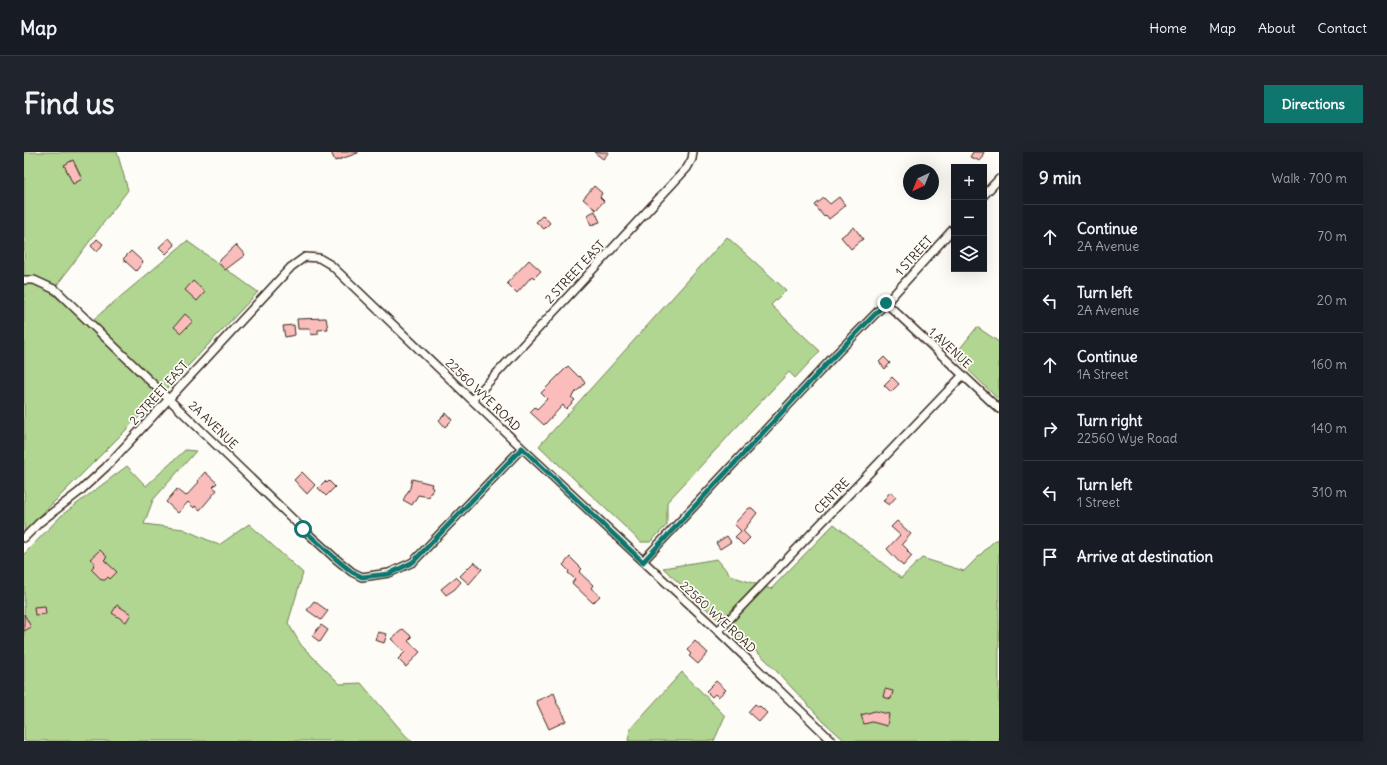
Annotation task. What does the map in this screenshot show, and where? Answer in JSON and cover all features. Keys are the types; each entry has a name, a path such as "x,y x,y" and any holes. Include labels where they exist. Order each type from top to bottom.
{"street":[{"name":"2 STREET EAST","path":"472,400 687,168 693,156"},
{"path":"987,192 999,179"},
{"name":"1 STREET","path":"643,562 837,353 886,303 951,231"},
{"name":"2 STREET EAST","path":"24,538 40,522 79,492 106,467 263,296 291,267 305,257"},
{"name":"22560 WYE ROAD","path":"305,257 319,258 331,265 832,741"},
{"name":"2A AVENUE","path":"24,280 34,280 56,290 336,559 352,572 362,577 389,574 413,562 522,448"},
{"name":"1 AVENUE","path":"886,303 999,409"},
{"name":"CENTRE","path":"718,632 962,375"}],"green space":[{"path":"24,152 117,152 128,190 51,293 89,323 187,241 258,292 153,403 24,532"},
{"path":"727,237 786,290 771,305 820,351 795,378 789,372 731,433 667,502 667,525 650,542 641,542 539,446"},
{"path":"977,327 999,342 999,400 954,356"},
{"path":"185,450 196,451 153,500 144,524 183,529 219,545 249,524 303,573 288,623 301,645 340,684 361,683 406,736 412,741 24,741 24,554 62,515 127,466 146,486"},
{"path":"834,524 901,578 922,558 964,571 994,541 999,539 999,741 845,741 823,721 765,659 713,615 663,568 717,559 731,576 771,589"},
{"path":"682,672 725,716 714,741 628,741 630,729"}],"building":[{"path":"331,152 358,152 358,153 335,161"},
{"path":"594,152 609,152 603,159"},
{"path":"973,152 984,152 980,161 970,157"},
{"path":"73,160 82,179 73,184 64,165"},
{"path":"594,186 602,193 600,197 604,201 596,210 583,199"},
{"path":"839,197 845,205 829,219 826,215 824,217 815,205 824,198 830,204"},
{"path":"595,211 600,222 591,225 587,215"},
{"path":"543,215 550,223 544,229 536,222"},
{"path":"854,227 863,239 851,249 841,237"},
{"path":"169,238 175,245 166,254 159,247"},
{"path":"97,239 103,244 97,252 91,246"},
{"path":"236,245 245,255 225,270 218,262"},
{"path":"131,251 143,262 136,271 123,259"},
{"path":"529,260 541,271 534,278 532,276 517,293 507,283"},
{"path":"193,281 205,292 197,301 185,290"},
{"path":"185,314 193,321 181,333 174,327"},
{"path":"326,318 328,329 318,330 318,334 311,335 310,329 298,329 297,319"},
{"path":"294,325 295,335 285,337 283,326"},
{"path":"884,357 890,363 885,369 879,362"},
{"path":"568,366 579,377 580,376 585,383 571,397 575,400 566,409 563,405 544,425 530,412 535,407 537,409 547,399 541,393"},
{"path":"892,377 899,384 891,392 884,385"},
{"path":"446,413 452,420 445,427 439,420"},
{"path":"205,472 217,483 213,487 217,490 200,510 195,506 194,508 188,502 178,513 166,502 177,489 186,496 199,482 197,481"},
{"path":"302,472 315,485 307,494 294,480"},
{"path":"412,479 432,484 431,487 433,488 429,497 418,495 412,505 403,500 410,488"},
{"path":"325,481 327,483 329,481 335,487 326,496 318,488"},
{"path":"890,492 896,497 889,505 883,501"},
{"path":"749,508 752,508 757,513 743,531 750,538 743,545 735,537 741,531 734,524"},
{"path":"897,521 911,534 902,544 912,556 903,566 887,549 900,535 891,527"},
{"path":"727,536 731,542 720,549 716,543"},
{"path":"100,550 107,557 104,560 117,572 110,579 108,577 105,580 102,580 91,569 95,563 90,559"},
{"path":"570,557 582,569 579,572 593,585 591,588 600,596 593,603 572,583 575,579 568,573 569,571 563,565"},
{"path":"474,562 482,569 469,584 460,576"},
{"path":"456,577 461,582 455,589 446,595 441,589"},
{"path":"314,601 328,611 321,620 307,610"},
{"path":"117,605 131,614 126,622 112,613"},
{"path":"45,606 46,614 35,615 34,607"},
{"path":"24,614 31,627 24,631"},
{"path":"321,625 328,630 320,642 312,636"},
{"path":"403,629 412,637 408,641 420,652 406,667 398,659 405,652 391,639"},
{"path":"378,632 387,634 384,643 375,640"},
{"path":"695,641 708,653 698,664 689,656 691,654 687,650"},
{"path":"716,681 726,690 718,697 715,694 712,697 706,691"},
{"path":"885,689 893,691 891,699 883,697"},
{"path":"554,693 556,702 566,721 549,729 536,701"},
{"path":"755,704 759,707 760,706 767,713 759,722 748,712"},
{"path":"875,711 889,714 887,726 872,722 864,724 861,715"}],"route":[{"path":"303,529 352,572 362,577 389,574 413,562 522,448 643,562 837,353 886,303"}]}
